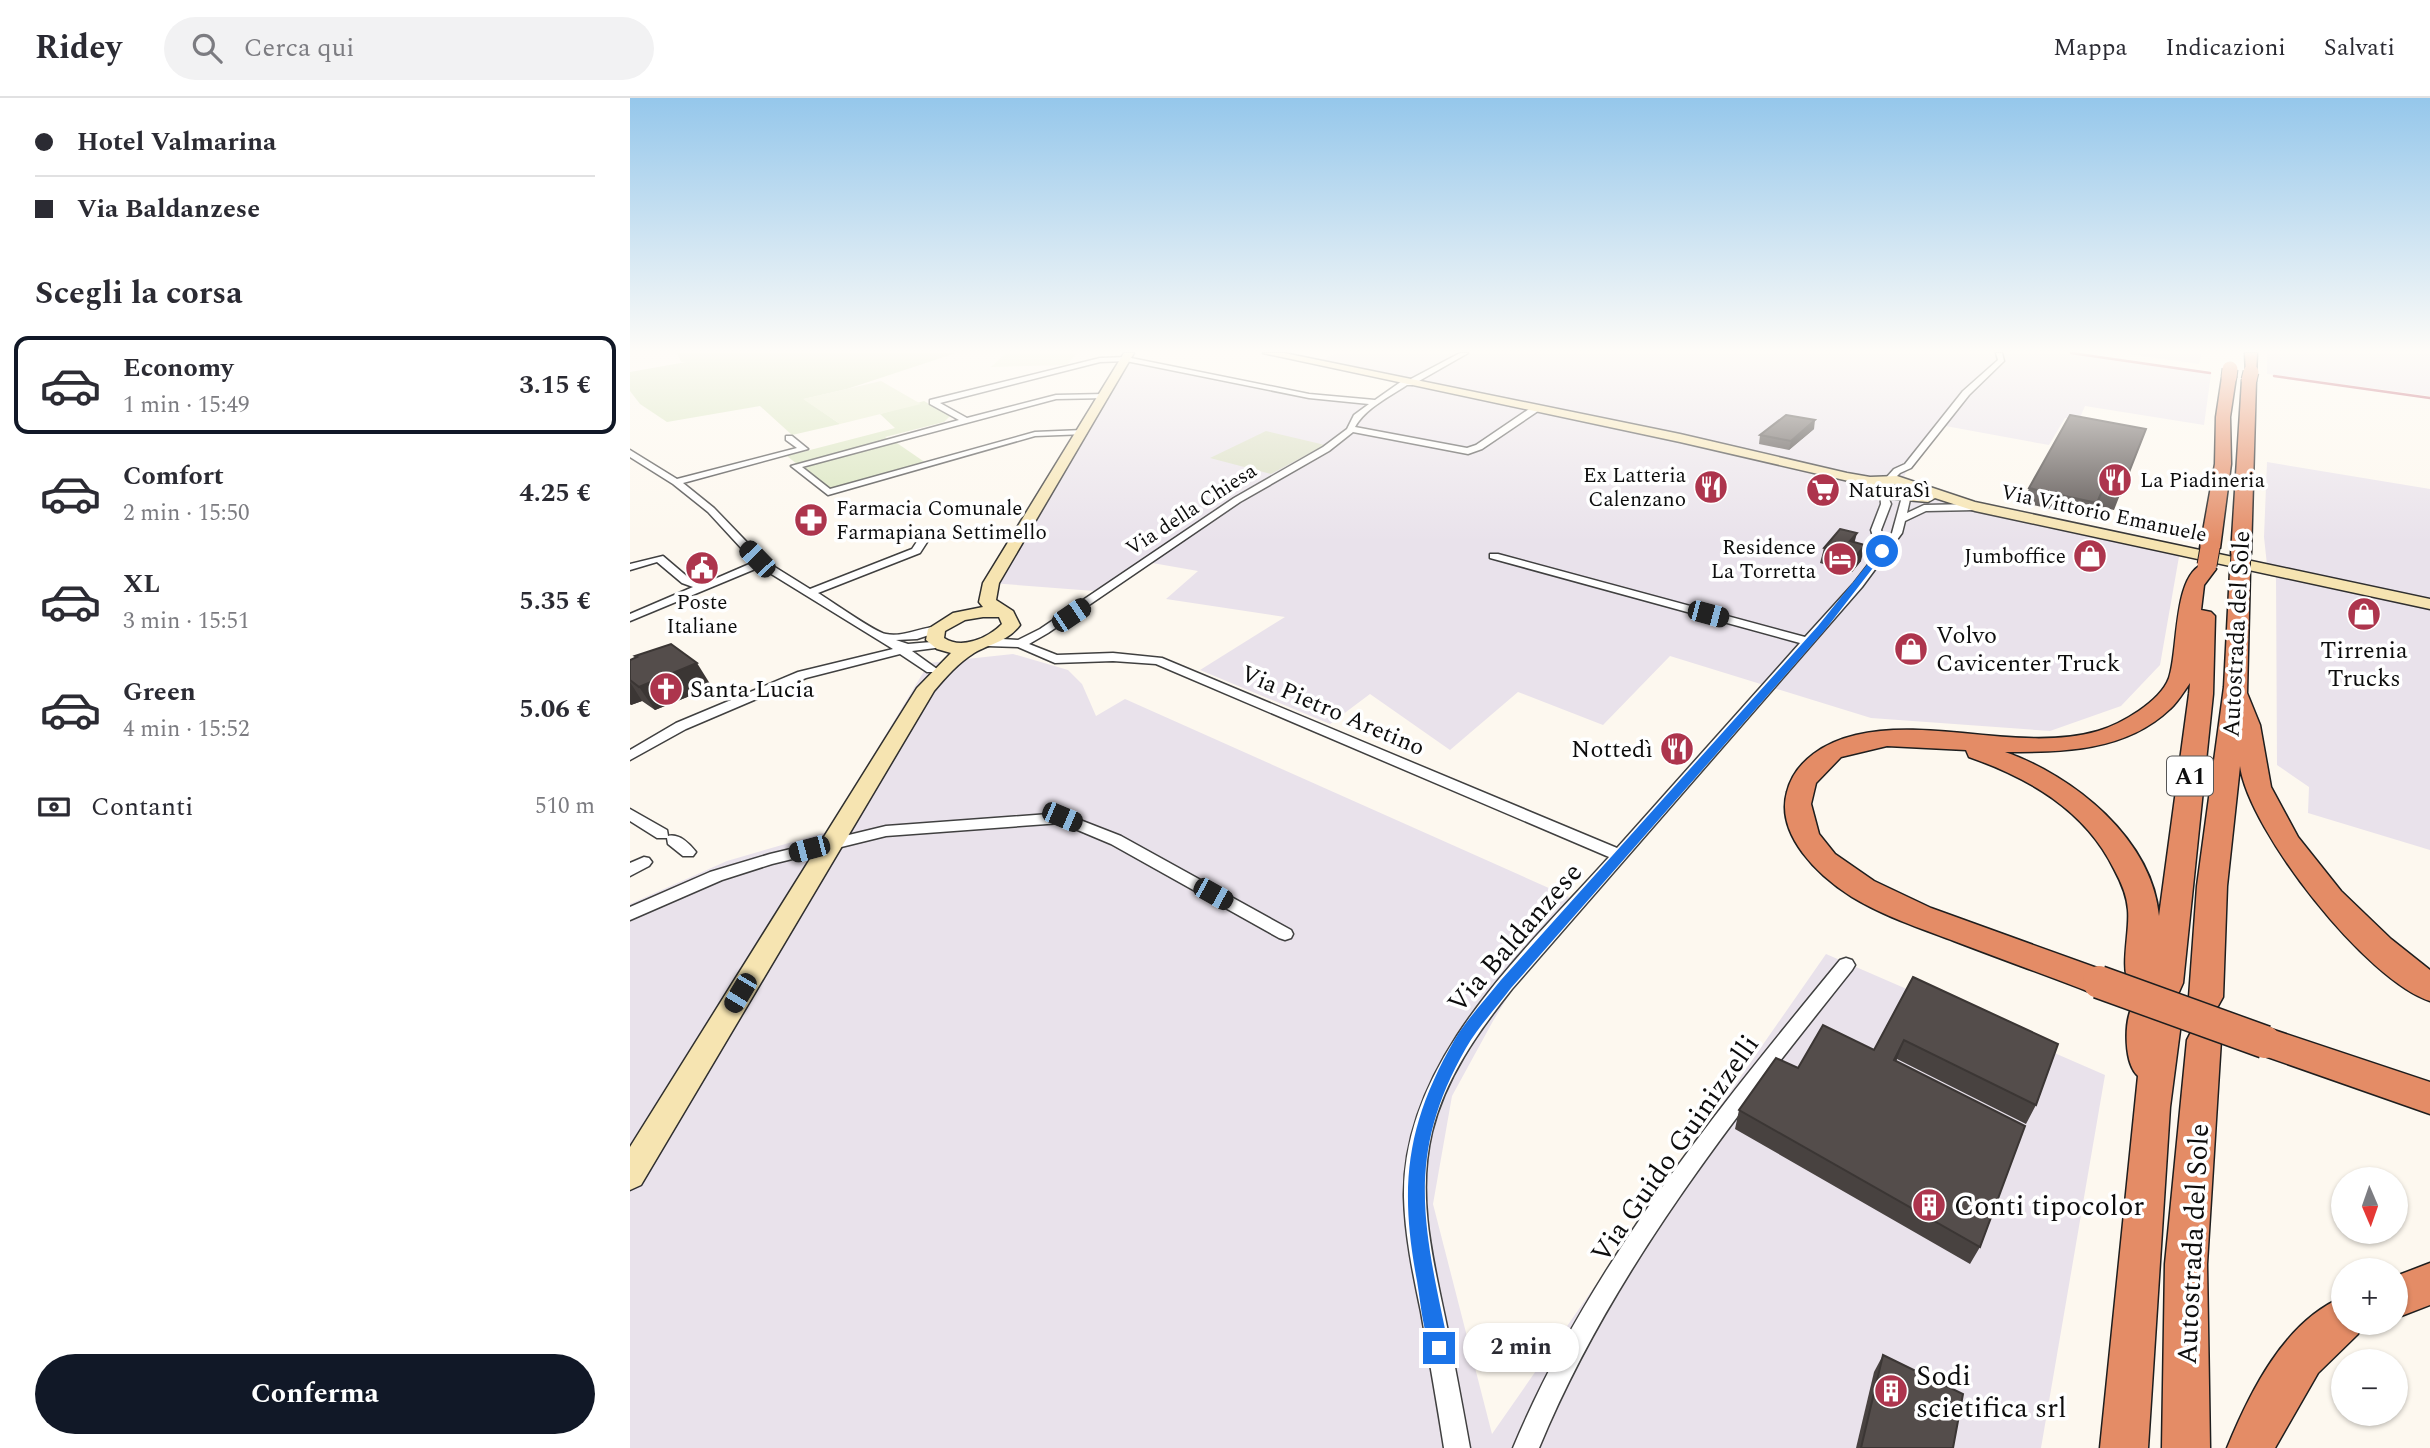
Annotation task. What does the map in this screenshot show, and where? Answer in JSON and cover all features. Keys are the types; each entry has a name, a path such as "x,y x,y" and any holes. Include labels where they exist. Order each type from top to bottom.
{"highway":[{"name":"Autostrada del Sole","path":"2167,983 2201,694 2208,561 2223,464 2223,416"},
{"name":"Autostrada del Sole","path":"2206,997 2212,886 2236,687 2248,416"},
{"path":"2208,561 2194,585 2180,680 2162,704 2132,724 2105,737 2061,744 1998,744 1887,738 1860,742 1832,751 1803,781 1797,804 1807,836 1825,861 1863,889 1920,916 2265,1042 2430,1098"},
{"path":"2236,687 2249,729 2257,785 2297,856 2356,924 2430,988"},
{"path":"1932,740 2002,758 2039,775 2065,792 2099,822 2125,858 2143,902 2145,947 2141,975"},
{"name":"Autostrada del Sole","path":"2124,1448 2152,1107 2154,1020"},
{"name":"Autostrada del Sole","path":"2186,1448 2186,1264 2204,1040"},
{"path":"2408,1292 2430,1283"},
{"path":"2251,1448 2262,1421 2302,1357 2331,1331"}],"main road":[{"path":"928,678 953,659 998,637 1011,625 1011,620 990,607 985,598 991,583 1092,416"},
{"name":"Via Vittorio Emanuele","path":"1570,416 1681,438 1847,477 1876,487 1903,486 1975,506 2430,604"},
{"name":"Via Vittorio Emanuele","path":"1876,487 1903,486"},
{"path":"630,1175 832,844 928,678 938,637 953,618 991,583"},
{"path":"953,618 977,612 999,612"},
{"path":"938,637 953,648 980,644"}],"street":[{"path":"957,416 966,421"},
{"path":"985,416 795,466 828,492 1035,434 1083,432"},
{"name":"Via della Chiesa","path":"1020,644 1071,615 1218,512 1326,449 1351,429 1358,416"},
{"path":"1351,429 1468,451 1478,448 1525,416"},
{"name":"Via Baldanzese","path":"1457,1448 1416,1215 1416,1167 1432,1101 1470,1028 1858,585 1896,533 1901,519 1903,486 1908,466 1948,416"},
{"path":"676,482 804,449 789,438"},
{"path":"630,453 676,482 711,510 761,563 899,647 928,678"},
{"name":"Via Baldanzese","path":"1903,486 1897,471 1908,466"},
{"path":"1876,487 1886,504 1876,530 1882,551"},
{"path":"1901,519 1924,508 1975,506"},
{"path":"809,593 916,551 926,536"},
{"path":"1494,556 1809,642"},
{"path":"630,567 659,558 687,580 702,587"},
{"path":"630,618 761,563"},
{"path":"874,632 891,638 938,637"},
{"path":"630,756 681,726 802,675 899,647 908,648 938,637"},
{"path":"980,644 1020,644"},
{"name":"Via Pietro Aretino","path":"1020,644 1055,659 1113,657 1158,661 1621,856"},
{"path":"630,814 688,852"},
{"path":"636,911 716,876 886,831 1062,817 1116,840 1285,934"},
{"name":"Via Guido Guinizzelli","path":"1526,1448 1560,1371 1669,1194 1759,1071 1846,965"}],"shaded area":[{"path":"1092,416 2081,416 2079,420 2065,418 2049,445 1940,425 1908,466 1904,482 1929,493 2180,551 2160,665 2121,706 2050,731 1871,718 1670,656 1603,725 1518,692 1450,750 1370,694 1330,724 1200,670 1285,617 1166,599 1198,571 1141,561 1094,591 991,583"},
{"path":"2148,416 2205,416 2204,425"},
{"path":"2267,462 2430,489 2430,850 2308,813 2309,787 2277,765 2276,577 2267,565 2264,537"},
{"path":"1013,654 1068,670 1082,684 1096,716 1125,699 1569,897 1493,1021 1452,1096 1433,1204 1492,1434 1826,954 2105,1075 2041,1448 630,1448 630,904 727,861 827,832 929,663"}],"green space":[{"path":"658,416 702,416 667,422"},
{"path":"771,416 828,416 840,424 792,435"},
{"path":"828,416 872,416 840,424"},
{"path":"882,416 950,416 944,422 885,437 889,440 797,464 787,456 895,428"},
{"path":"1266,431 1325,445 1271,474 1210,458"},
{"path":"894,441 926,463 833,489 801,467"}],"building":[{"path":"1785,416 1815,420 1791,441 1760,435"},
{"path":"2069,416 2146,429 2120,495 2102,491 2097,503 2029,488"},
{"path":"1840,529 1857,533 1850,541 1865,545 1856,556 1824,548"},
{"path":"671,644 697,663 639,687 630,680 630,660"},
{"path":"1913,977 2058,1044 2036,1105 1904,1040 1894,1060 2025,1126 1980,1247 1739,1110 1776,1058 1798,1068 1823,1025 1874,1050"},
{"name":"Sodi scietifica srl","path":"1883,1355 1963,1394 1953,1448 1861,1448"}],"place":[{"name":"La Piadineria","path":"2115,480"},
{"name":"Ex Latteria Calenzano","path":"1711,487"},
{"name":"NaturaSì","path":"1823,490"},
{"name":"Farmacia Comunale Farmapiana Settimello","path":"811,520"},
{"name":"Jumboffice","path":"2090,556"},
{"name":"Residence La Torretta","path":"1840,559"},
{"name":"Poste Italiane","path":"702,568"},
{"name":"Tirrenia Trucks","path":"2364,614"},
{"name":"Volvo Cavicenter Truck","path":"1911,649"},
{"name":"Santa Lucia","path":"666,689"},
{"name":"Nottedì","path":"1677,749"},
{"name":"Conti tipocolor","path":"1929,1205"},
{"name":"Sodi scietifica srl","path":"1891,1391"}],"route":[{"path":"1439,1348 1416,1215 1416,1167 1432,1101 1462,1042 1506,984 1822,628 1882,551"}]}
